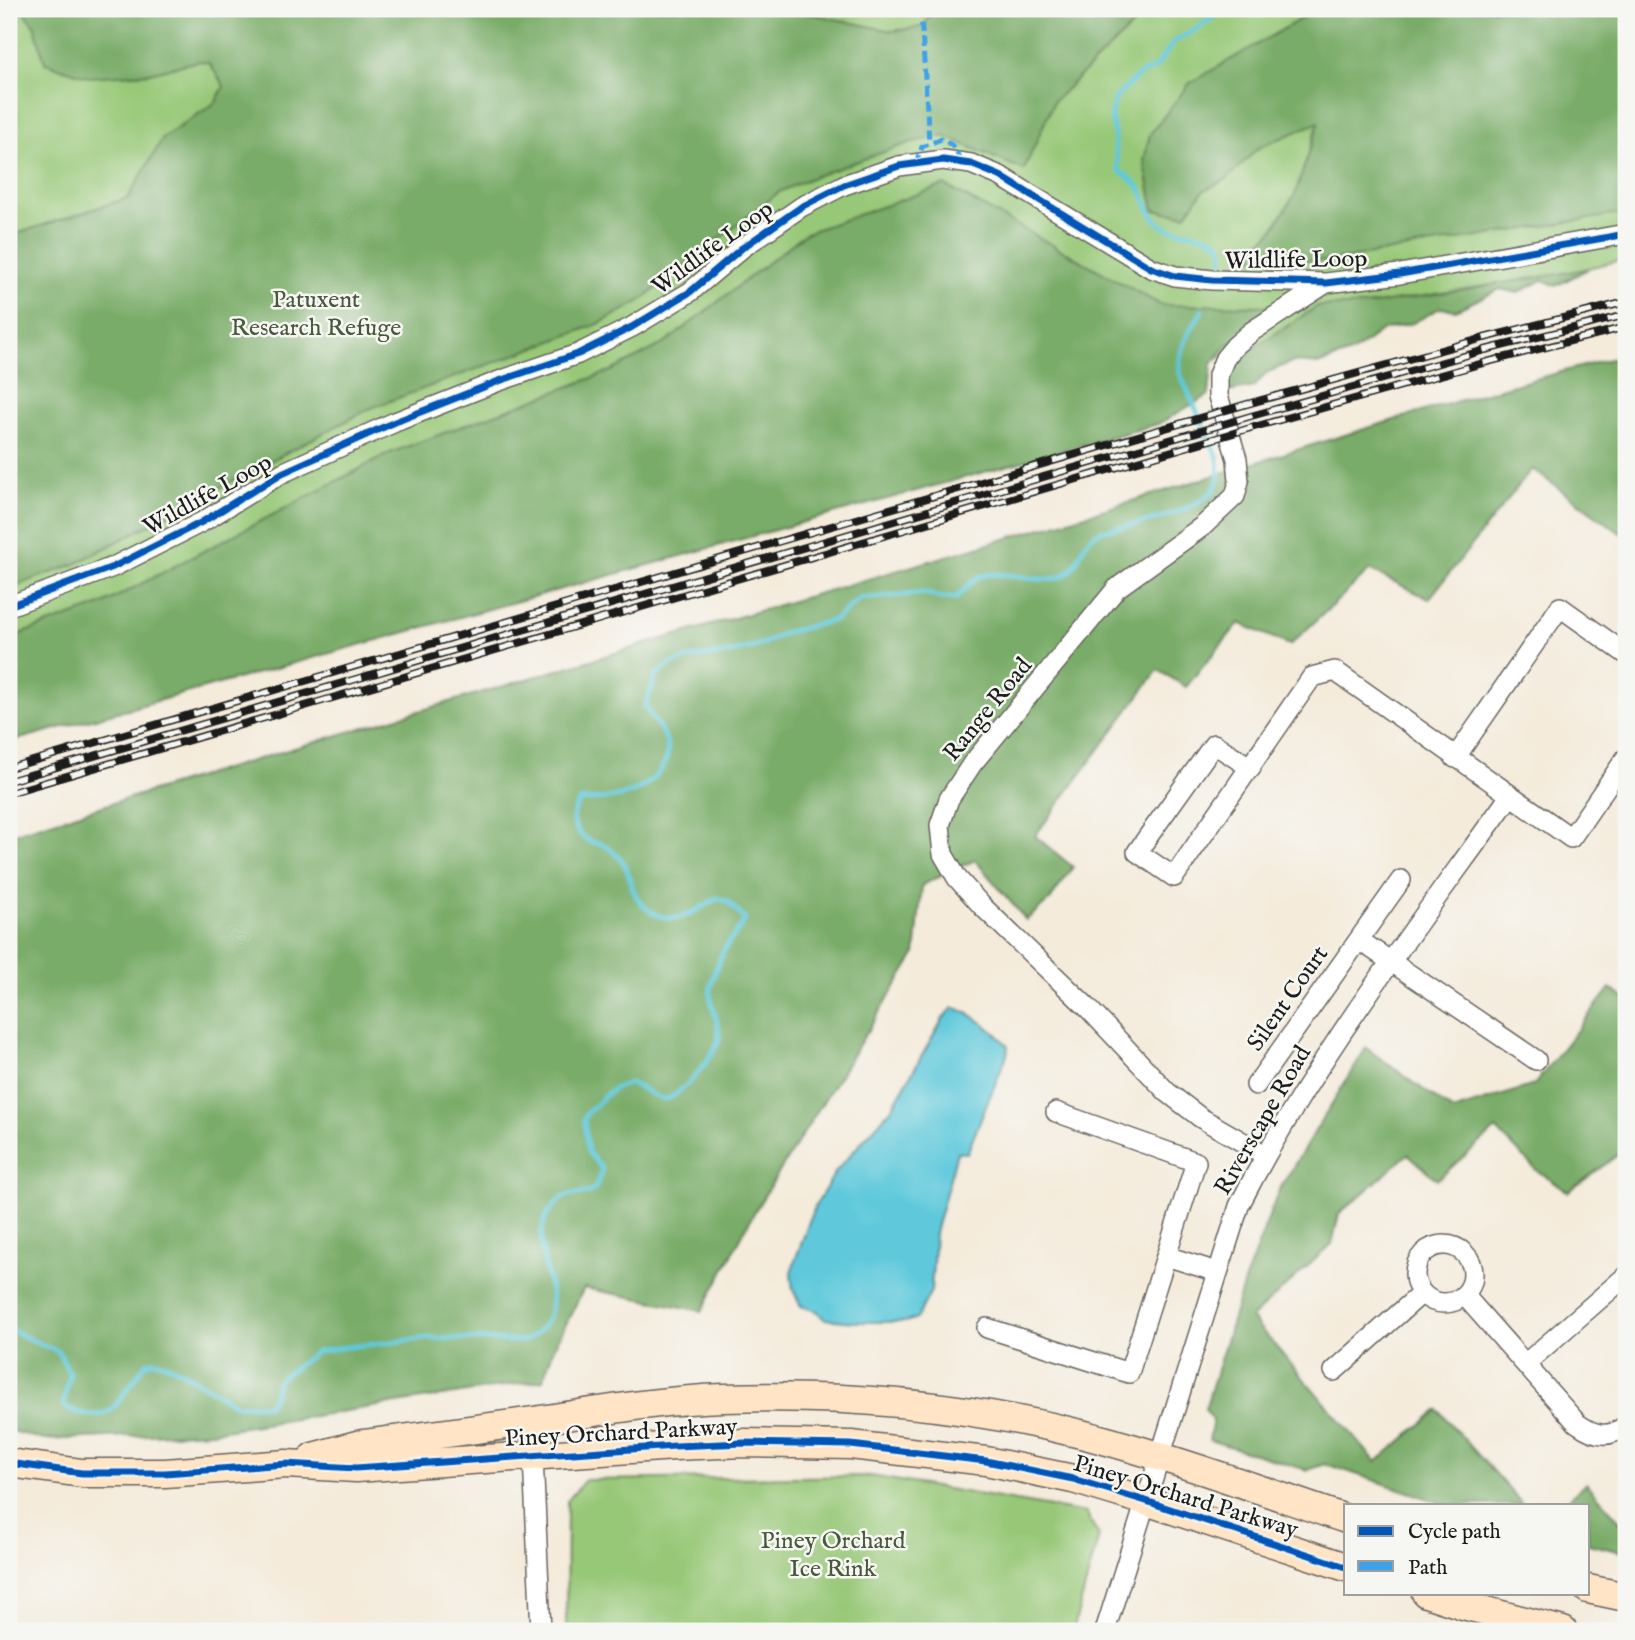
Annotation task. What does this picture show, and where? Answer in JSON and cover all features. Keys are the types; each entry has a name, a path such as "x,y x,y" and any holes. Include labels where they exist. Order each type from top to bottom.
{"street":[{"name":"Wildlife Loop","path":"9,606 113,567 202,522 282,473 395,422 589,349 690,292 742,248 801,206 844,185 899,166 943,160 971,164 1000,176 1151,268 1175,276 1212,280 1326,282 1400,274 1626,234"},
{"name":"Range Road","path":"1265,1155 1201,1118 1167,1092 1087,1007 982,905 957,878 943,854 940,825 949,799 972,764 1117,588 1203,526 1235,496 1239,481 1237,459 1217,396 1218,375 1235,345 1326,282"},
{"path":"1455,758 1560,607 1626,654"},
{"path":"1251,768 1214,744 1137,852 1174,877 1251,768 1312,677 1335,671 1571,838 1620,781 1626,758"},
{"name":"Riverscape Road","path":"1105,1631 1239,1206 1265,1155 1328,1054 1510,796"},
{"name":"Silent Court","path":"1256,1085 1401,880"},
{"name":"Silent Court","path":"1359,940 1536,1060"},
{"path":"987,1328 1129,1373 1196,1162 1056,1112"},
{"path":"1444,1245 1456,1247 1465,1253 1472,1263 1474,1274 1472,1286 1465,1296 1456,1302 1444,1304 1433,1302 1422,1293 1415,1274 1417,1263 1425,1252 1444,1245"},
{"path":"1166,1256 1217,1272"},
{"path":"1525,1364 1626,1276"},
{"path":"1334,1371 1422,1293"},
{"path":"1465,1296 1577,1423 1589,1432 1599,1435 1611,1434 1626,1425"},
{"name":"Piney Orchard Parkway","path":"286,1464 358,1445 639,1405 723,1398 814,1398 909,1404 999,1417 1084,1435 1159,1457 1344,1519"},
{"path":"529,1421 541,1631"},
{"name":"Piney Orchard Parkway","path":"9,1463 82,1473 165,1473 286,1464 356,1468 716,1444 851,1445 986,1461 1073,1479 1344,1566"},
{"path":"1590,1589 1626,1597"},
{"path":"1429,1594 1563,1631"}],"green space":[{"name":"Patuxent Research Refuge","path":"9,9 500,9 878,29 787,9 1626,9 1626,259 1230,354 9,714"},
{"path":"22,9 787,9 892,31 922,27 934,9 1150,9 1054,101 1024,170 944,136 912,142 813,177 779,192 639,302 598,324 371,408 75,564 9,588 9,236 128,198 163,138 216,102 224,86 209,63 199,61 150,73 89,77 45,63 35,27"},
{"path":"1318,9 1626,9 1626,213 1329,261 1245,257 1272,231 1295,194 1319,122 1258,148 1227,179 1204,190 1185,215 1154,210 1144,160 1150,134 1190,83"},
{"path":"944,185 1161,305 1285,306 1227,345 1212,364 1209,395 1158,424 9,742 9,638 101,605 390,453 611,371 665,343 806,233"},
{"path":"1588,269 1556,286 1543,280 1518,293 1500,289 1456,310 1440,308 1413,323 1383,330 1353,352 1320,364 1292,362 1266,373 1254,387 1227,392 1227,373 1241,356 1318,306 1363,306"},
{"path":"1626,355 1626,537 1532,469 1429,599 1370,570 1290,645 1239,623 1186,687 1158,670 1035,836 1073,867 1050,900 1026,920 975,860 922,885 915,955 756,1209 702,1311 584,1288 554,1348 543,1380 212,1432 44,1440 9,1430 9,835 398,717 1049,526 1409,416"},
{"path":"1610,988 1626,999 1626,1155 1623,1151 1568,1192 1535,1169 1496,1129 1437,1180 1408,1154 1339,1214 1332,1244 1251,1318 1376,1462 1438,1410 1522,1504 1444,1504 1326,1464 1307,1470 1209,1440 1213,1420 1205,1409 1244,1282 1279,1190 1366,1048 1453,1111 1534,1085"},
{"name":"Piney Orchard Ice Rink","path":"871,1476 1086,1513 1099,1536 1073,1631 566,1631 567,1501 585,1480"},
{"path":"1586,1483 1626,1528 1626,1553 1590,1544 1590,1504 1563,1504"}],"water":[{"path":"953,1008 982,1023 1008,1046 1007,1055 967,1153 957,1152 935,1233 931,1291 917,1318 906,1322 824,1319 817,1311 801,1306 793,1290 791,1272 814,1208 836,1171 892,1108 944,1017"}],"waterway":[{"path":"1222,260 1223,250 1212,238 1163,226 1149,209 1138,186 1119,171 1111,113 1116,97 1140,74 1155,68 1175,41 1225,9"},
{"path":"9,1329 58,1351 70,1374 63,1405 73,1411 93,1415 111,1410 145,1364 153,1360 173,1367 237,1405 268,1405 278,1380 316,1352 429,1338 524,1341 540,1330 548,1318 551,1305 542,1245 544,1223 549,1212 562,1199 592,1191 602,1169 588,1152 584,1120 587,1113 615,1088 630,1083 664,1099 679,1092 697,1074 712,1053 719,1037 710,991 712,981 725,949 745,919 727,901 717,898 694,912 679,917 662,917 653,913 636,897 623,862 606,846 584,837 574,823 574,812 580,801 633,792 650,781 663,767 668,750 666,740 645,707 656,675 669,665 686,659 734,652 762,644 787,632 835,620 859,599 926,593 940,598 956,598 977,578 989,575 1055,578 1070,571 1086,543 1098,532 1171,514 1197,503 1214,489 1219,470 1218,458 1180,374 1180,357 1187,336 1202,311"}],"railway":[{"path":"9,768 1247,404 1484,338 1626,302"},
{"path":"9,781 1251,416 1485,350 1626,315"},
{"path":"9,793 1254,427 1487,362 1626,327"}],"marked path":[{"path":"922,9 929,142"},
{"path":"915,164 922,147 941,139 954,148 960,162"}],"cycle path":[{"path":"9,606 113,567 202,522 282,473 395,422 499,381 578,354 632,327 690,292 742,248 801,207 844,185 899,166 943,160 971,164 1000,176 1151,268 1175,276 1212,280 1326,283 1400,274 1626,234"},
{"path":"9,1463 82,1473 165,1473 286,1464 356,1468 744,1443 851,1445 986,1461 1073,1479 1344,1566"}]}
